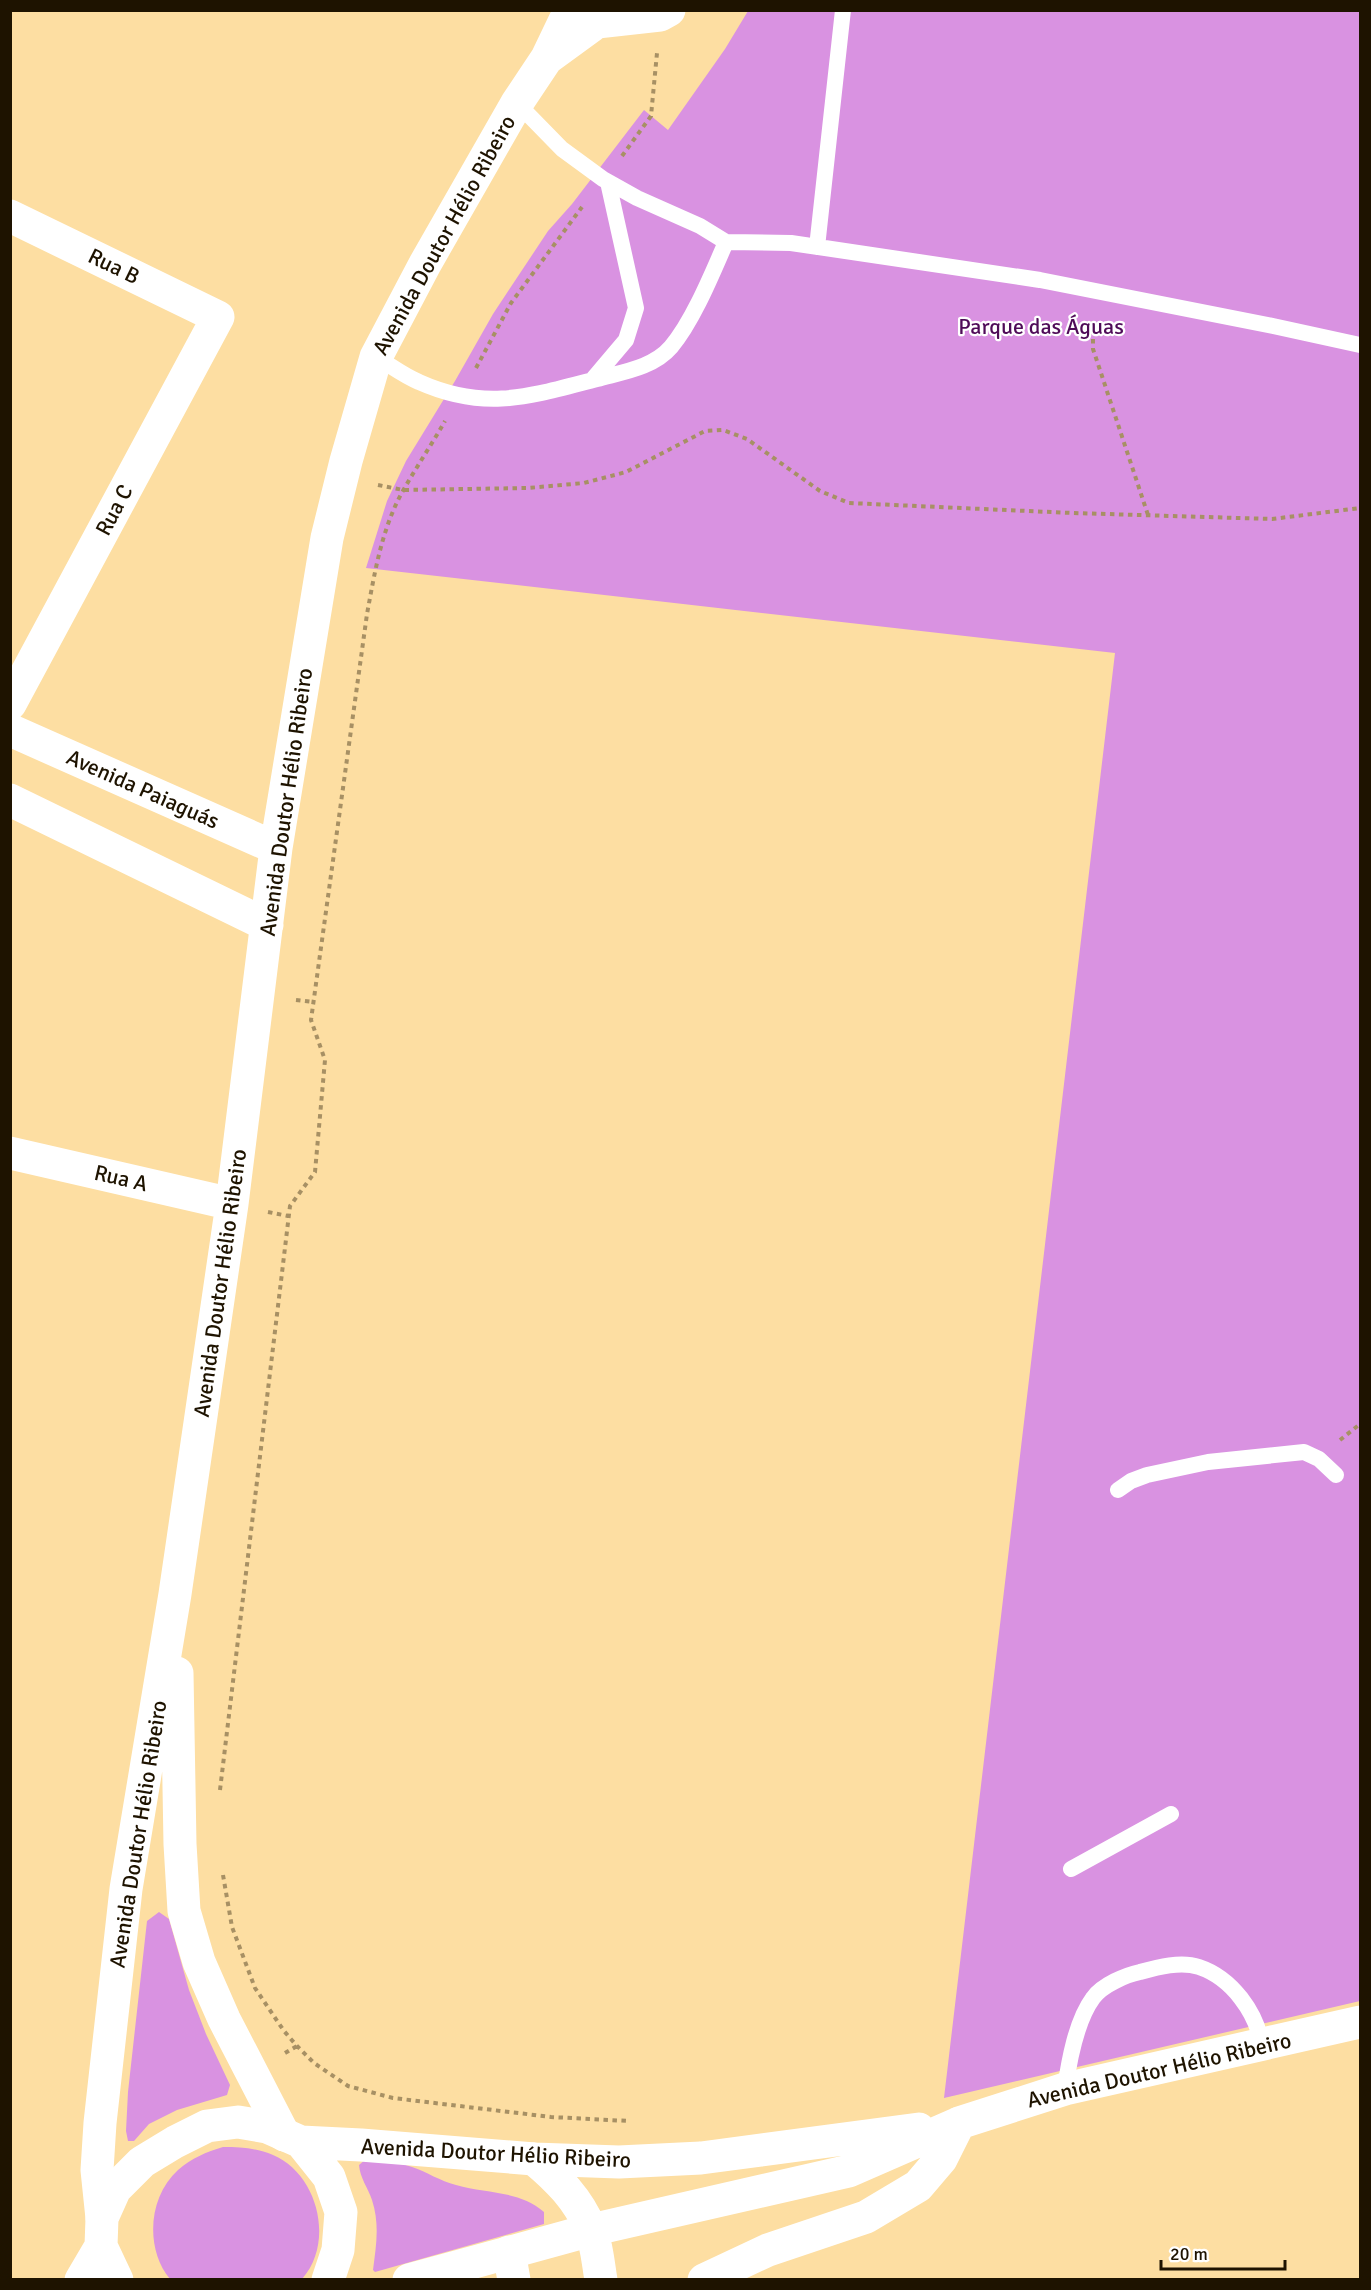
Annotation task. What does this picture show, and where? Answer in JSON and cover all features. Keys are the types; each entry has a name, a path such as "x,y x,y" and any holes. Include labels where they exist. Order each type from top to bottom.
{"street":[{"path":"591,14 664,13"},
{"name":"Avenida Doutor Hélio Ribeiro","path":"117,2280 101,2232 97,2170 124,1911 175,1594 232,1204 276,848 327,537 346,460 376,357 424,264 517,103 547,58 591,14"},
{"name":"Rua B","path":"10,216 218,317"},
{"name":"Rua C","path":"10,704 218,317"},
{"name":"Avenida Paiaguás","path":"10,730 276,848"},
{"path":"10,800 267,925"},
{"name":"Rua A","path":"10,1152 232,1204"},
{"name":"Avenida Doutor Hélio Ribeiro","path":"175,1594 180,1844 184,1911 199,1962 224,2019 293,2139"},
{"name":"Avenida Doutor Hélio Ribeiro","path":"410,2280 512,2266 591,2230 849,2171 959,2123 1065,2089 1360,2022"},
{"name":"Avenida Doutor Hélio Ribeiro","path":"81,2280 101,2232 115,2189 142,2162 207,2126 238,2122 267,2127 293,2139 534,2159 619,2163 702,2157 959,2123"},
{"path":"704,2280 768,2250 866,2217 918,2186 941,2159 959,2123"},
{"path":"293,2139 329,2177 341,2212 338,2250 328,2280"},
{"path":"534,2159 573,2196 591,2230 601,2280"}],"lane":[{"path":"817,247 843,10"},
{"path":"517,103 562,149 606,181 637,198 700,226 726,242 791,243 1040,280 1360,345"},
{"path":"593,379 626,340 636,308 606,181"},
{"path":"376,357 418,382 459,396 497,400 534,396 655,361 671,346 697,305 726,242"},
{"path":"1118,1490 1131,1481 1147,1475 1208,1462 1304,1452 1319,1459 1336,1475"},
{"path":"1071,1869 1171,1814"},
{"path":"1065,2089 1069,2056 1093,1996 1123,1976 1149,1969 1177,1965 1198,1967 1226,1983 1252,2012 1260,2032 1262,2046"}],"path":[{"path":"219,1795 290,1206 315,1172 325,1060 311,1020 365,625 377,558 403,490 435,440 511,303 566,226 606,181 651,116 664,13"},
{"path":"1102,293 1093,319 1093,349 1148,515"},
{"path":"403,490 528,488 584,483 626,472 705,431 723,430 747,439 820,491 849,503 1272,519 1360,508"},
{"path":"1356,1427 1360,1424"},
{"path":"222,1870 232,1927 255,1988 297,2046 314,2063 348,2086 393,2098 551,2117 633,2121"}],"green space":[{"name":"Parque das Águas","path":"748,11 1360,11 1360,2001 944,2098 1115,653 366,568 387,501 406,461 493,314 548,231 572,204 644,110 668,130 725,49"},
{"path":"159,1912 169,1919 189,1990 206,2034 230,2085 227,2095 177,2110 149,2124 134,2141 128,2141 126,2131 128,2092 147,1921"},
{"path":"223,2147 248,2148 273,2155 289,2164 311,2193 317,2210 318,2247 312,2264 302,2279 170,2279 162,2267 156,2253 153,2223 161,2194 168,2181 183,2166 199,2156"},
{"path":"366,2159 407,2165 450,2183 524,2200 544,2212 544,2224 375,2272 373,2270 377,2235 376,2218 359,2165"}]}
